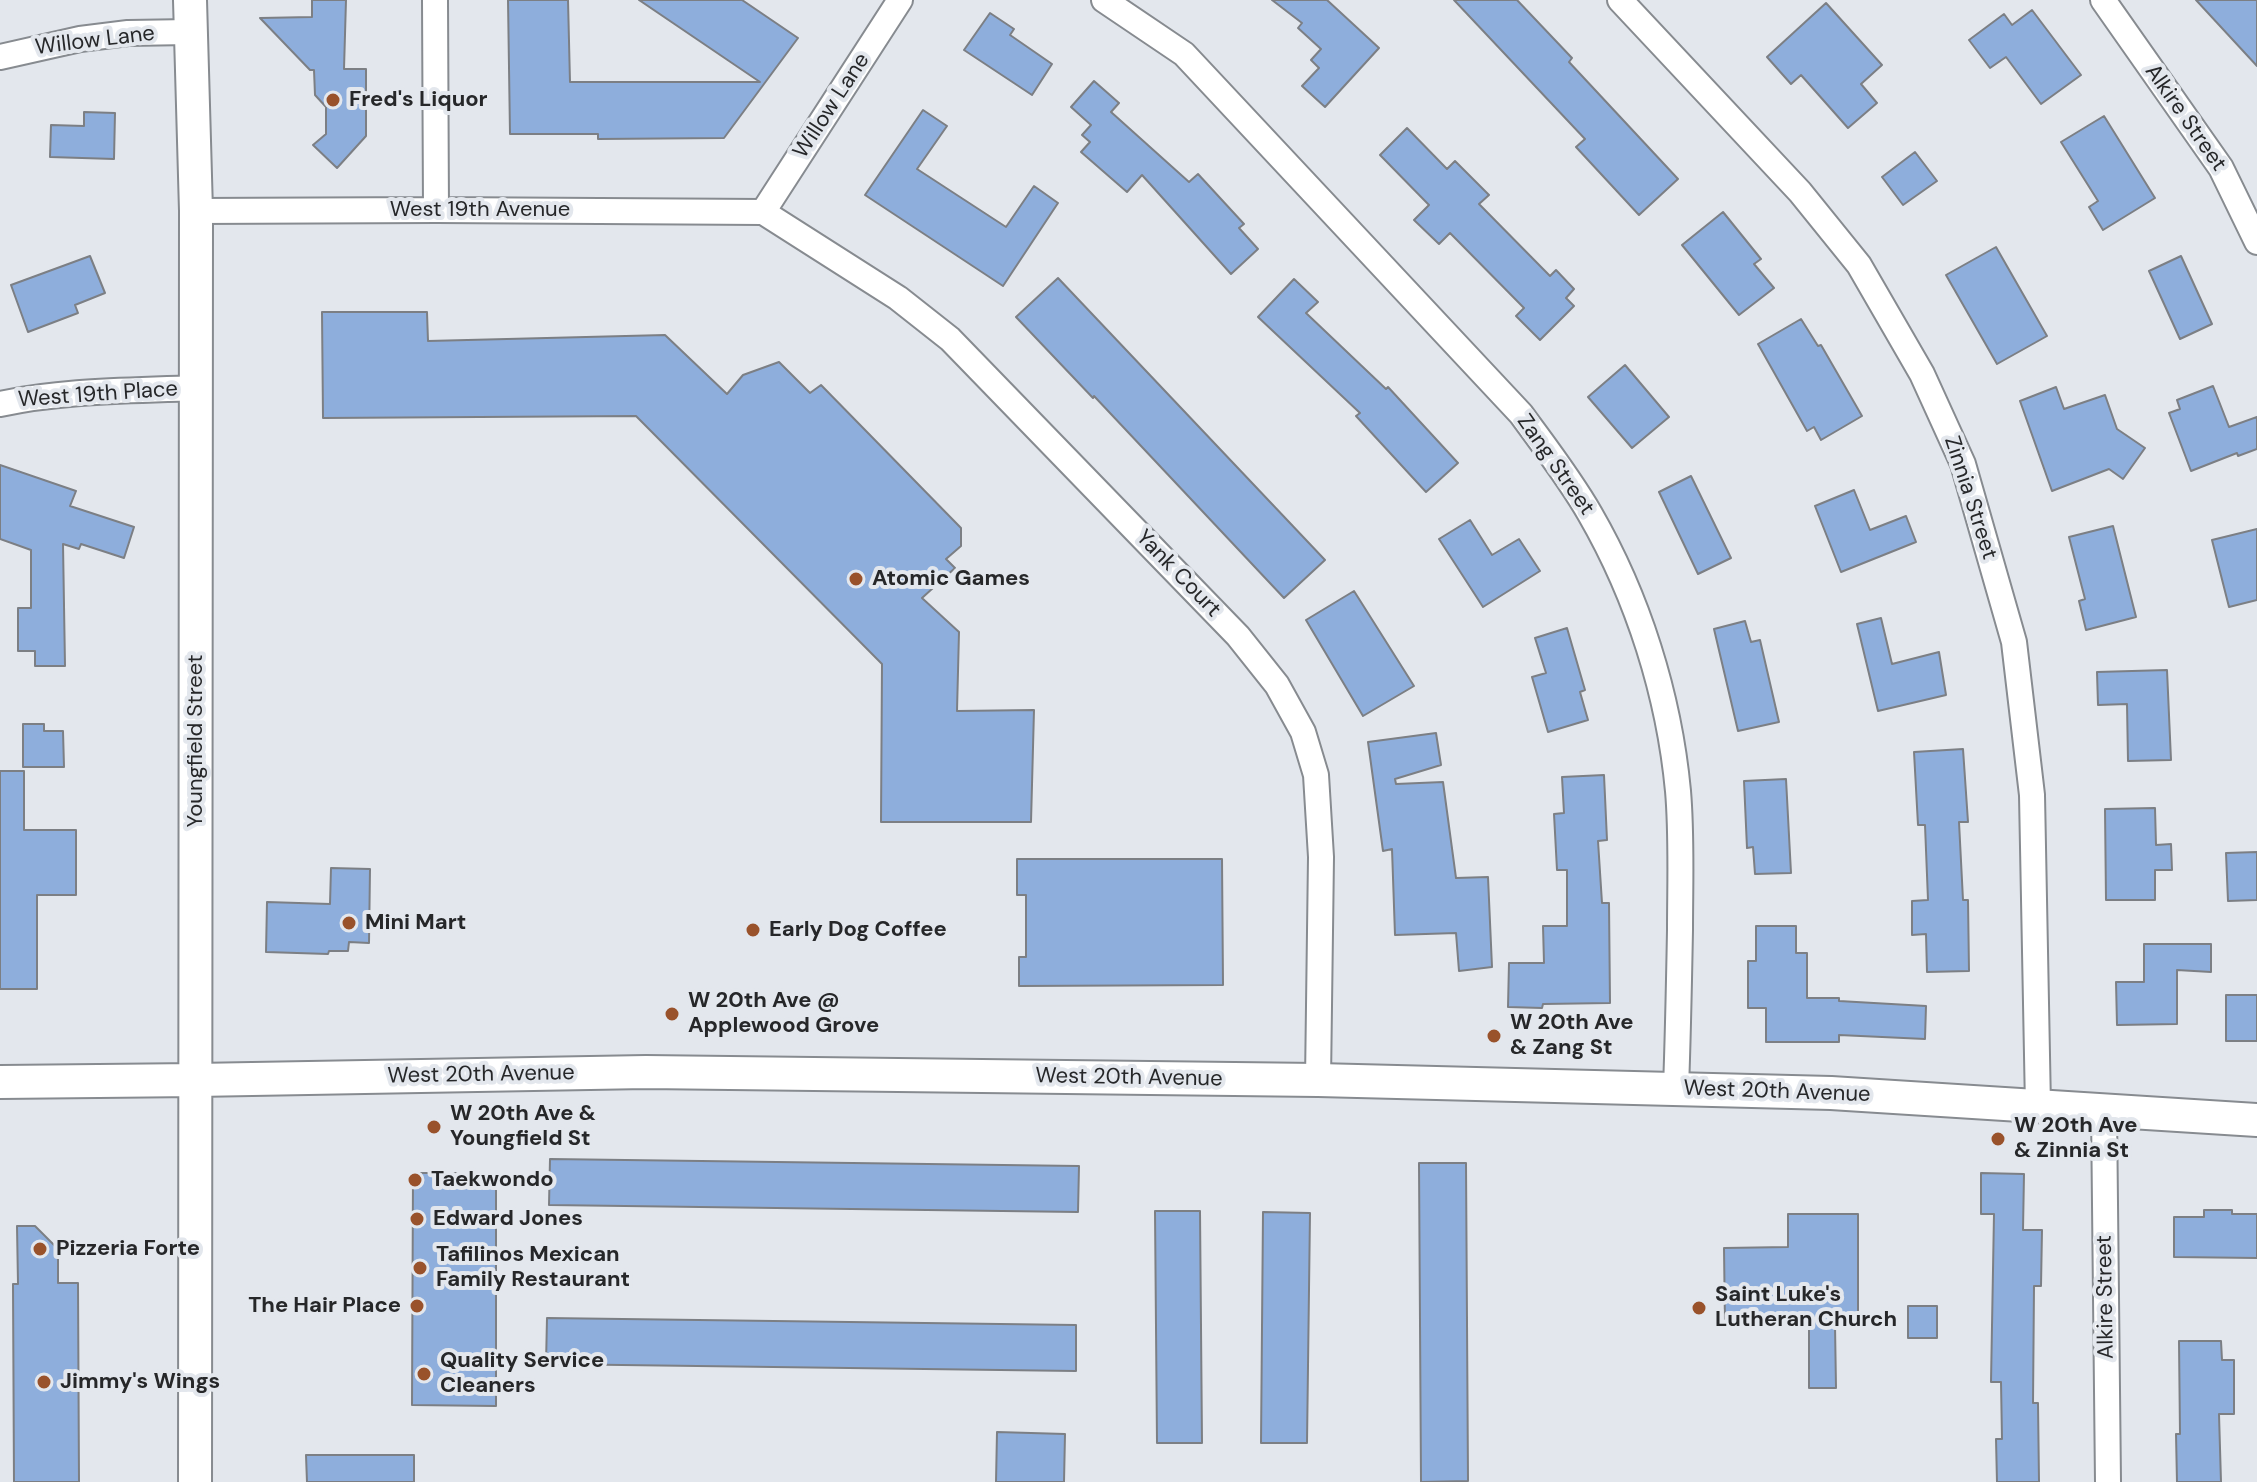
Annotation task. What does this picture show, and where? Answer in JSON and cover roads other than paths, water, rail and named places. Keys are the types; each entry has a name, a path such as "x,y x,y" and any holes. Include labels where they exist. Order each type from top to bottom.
{"street":[{"name":"Youngfield Street","path":"190,0 196,211 195,1482"},
{"path":"435,0 436,210"},
{"name":"Willow Lane","path":"763,212 900,0"},
{"name":"Zang Street","path":"1104,0 1184,54 1521,414 1592,517 1640,621 1654,664 1678,791 1681,880 1676,1088"},
{"name":"Zinnia Street","path":"1620,0 1800,192 1859,265 1922,374 1963,464 2014,642 2032,795 2038,1107"},
{"name":"Alkire Street","path":"2103,0 2221,168 2257,242"},
{"name":"Willow Lane","path":"0,57 92,37 190,32"},
{"name":"West 19th Avenue","path":"196,211 763,212"},
{"name":"Yank Court","path":"763,212 898,298 950,339 1238,636 1277,685 1303,732 1316,775 1321,857 1318,1080"},
{"name":"West 19th Place","path":"0,404 60,394 196,388"},
{"name":"West 20th Avenue","path":"0,1082 646,1072 1318,1080 1897,1096 2257,1120"},
{"name":"Alkire Street","path":"2104,1111 2108,1482"}],"place":[{"name":"Fred's Liquor","path":"333,100"},
{"name":"Atomic Games","path":"856,579"},
{"name":"Mini Mart","path":"349,923"},
{"name":"Early Dog Coffee","path":"753,930"},
{"name":"W 20th Ave @ Applewood Grove","path":"672,1014"},
{"name":"W 20th Ave & Zang St","path":"1494,1036"},
{"name":"W 20th Ave & Youngfield St","path":"434,1127"},
{"name":"W 20th Ave & Zinnia St","path":"1998,1139"},
{"name":"Taekwondo","path":"415,1180"},
{"name":"Edward Jones","path":"417,1219"},
{"name":"Pizzeria Forte","path":"40,1249"},
{"name":"Tafilinos Mexican Family Restaurant","path":"420,1268"},
{"name":"The Hair Place","path":"417,1306"},
{"name":"Saint Luke's Lutheran Church","path":"1699,1308"},
{"name":"Quality Service Cleaners","path":"424,1374"},
{"name":"Jimmy's Wings","path":"44,1382"}]}
